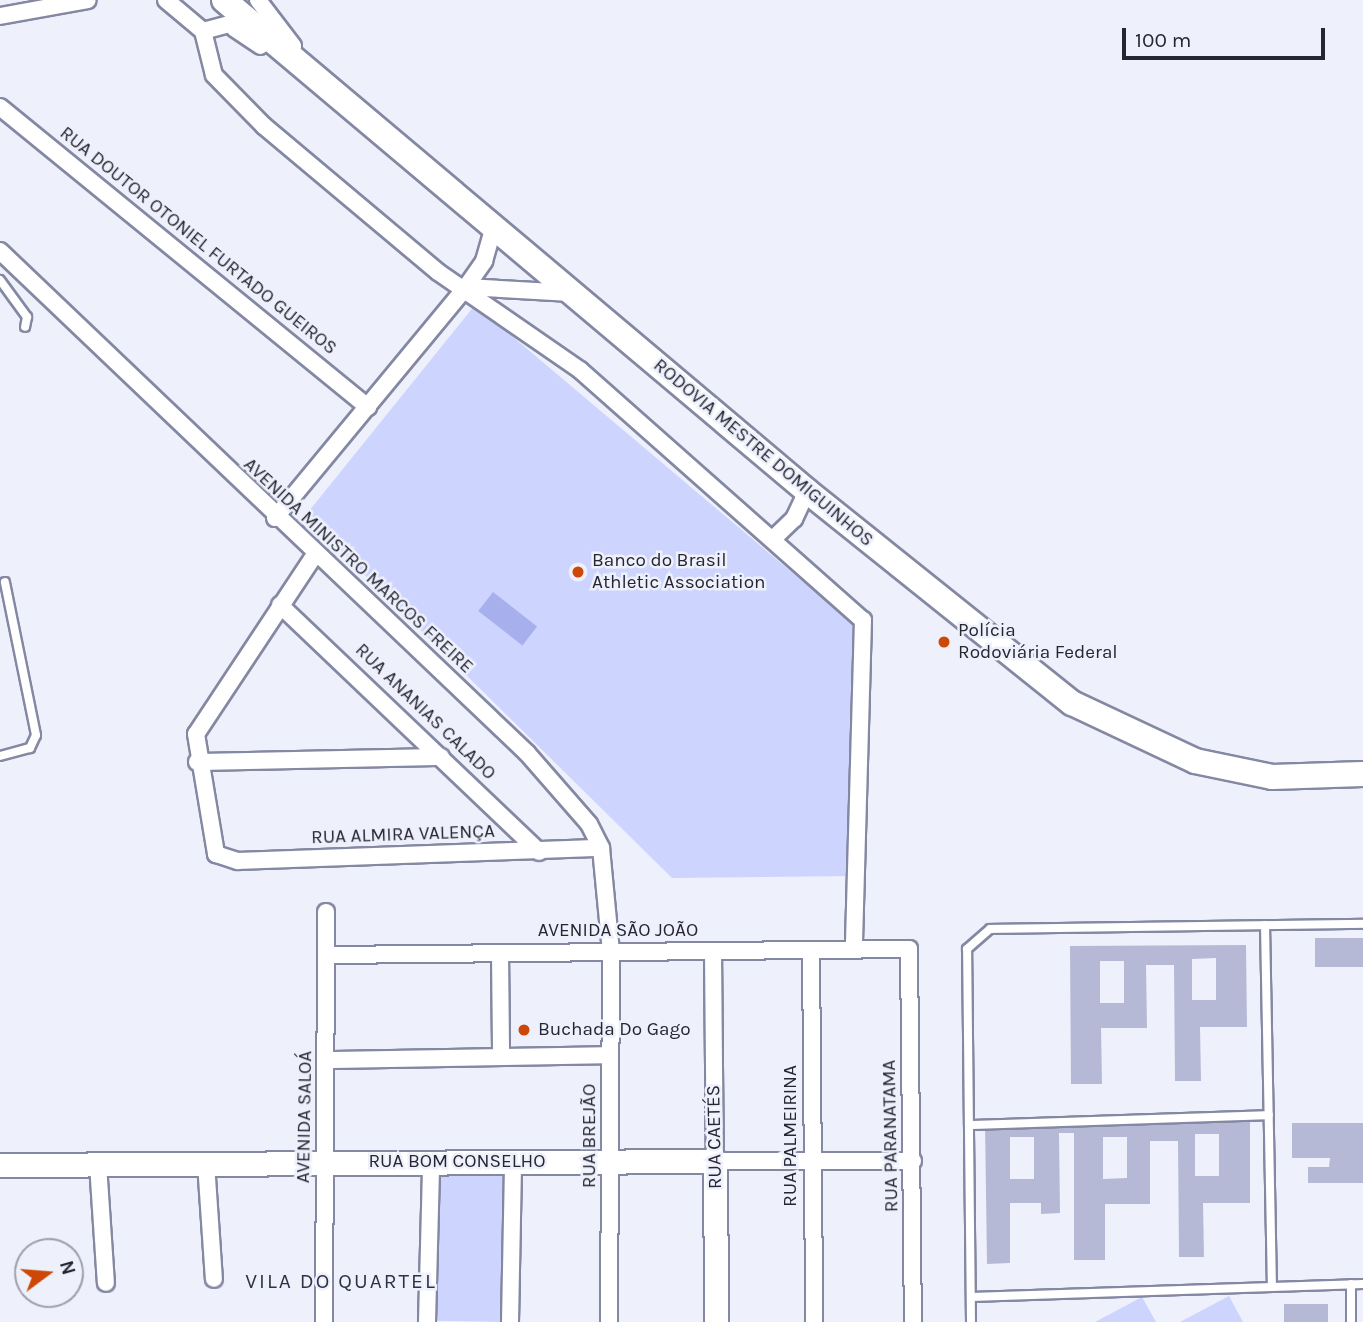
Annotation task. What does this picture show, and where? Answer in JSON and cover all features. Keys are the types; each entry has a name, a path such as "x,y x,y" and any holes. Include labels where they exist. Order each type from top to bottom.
{"main road":[{"name":"RODOVIA MESTRE DOMIGUINHOS","path":"224,0 247,11 360,116 807,491 1034,676 1115,727 1195,761 1257,775 1363,774"}],"street":[{"path":"0,16 88,0"},
{"path":"166,0 203,31 214,75 264,126 438,272 466,287 580,370 774,538 865,625 854,950"},
{"path":"203,31 247,11"},
{"name":"RUA DOUTOR OTONIEL FURTADO GUEIROS","path":"0,107 368,407"},
{"path":"275,518 466,287 484,261 494,227"},
{"name":"AVENIDA MINISTRO MARCOS FREIRE","path":"0,251 275,518 316,553 534,761 577,806 601,848 611,951"},
{"path":"466,287 572,293"},
{"path":"774,538 794,519 807,491"},
{"path":"316,553 200,723 197,762 441,757"},
{"name":"RUA ANANIAS CALADO","path":"280,605 540,852"},
{"name":"RUA ALMIRA VALENÇA","path":"197,762 212,848 222,859 237,861 601,848"},
{"name":"AVENIDA SALOÁ","path":"324,1322 328,955 326,912"},
{"name":"AVENIDA SÃO JOÃO","path":"328,955 909,949"},
{"name":"RUA PARANATAMA","path":"909,949 913,1322"},
{"name":"RUA PALMEIRINA","path":"811,950 814,1322"},
{"name":"RUA BREJÃO","path":"609,1322 611,951"},
{"name":"RUA CAETÉS","path":"713,951 716,1322"},
{"path":"500,953 501,1056"},
{"path":"327,1060 610,1055"},
{"name":"RUA BOM CONSELHO","path":"0,1165 913,1161"},
{"path":"206,1163 214,1279"},
{"path":"510,1322 513,1163"},
{"path":"98,1164 106,1283"},
{"path":"427,1322 431,1164"}],"lane":[{"path":"0,280 27,317 25,327"},
{"path":"0,755 30,748 36,736 5,582"},
{"path":"971,1322 967,949 990,929 1363,924"},
{"path":"1265,925 1272,1287"},
{"path":"969,1125 1269,1115"},
{"path":"1351,1284 1351,1322"},
{"path":"971,1297 1363,1284"}],"shaded area":[{"name":"Banco do Brasil Athletic Association","path":"475,305 859,629 852,876 672,878 305,516"},
{"path":"493,592 537,626 522,645 478,611"},
{"path":"437,1167 508,1168 505,1322 434,1321"},
{"path":"1229,1296 1243,1322 1180,1322"},
{"path":"1142,1297 1156,1322 1095,1322"}],"building":[{"path":"1315,938 1363,938 1363,967 1315,967"},
{"path":"1246,945 1247,1027 1200,1027 1201,1081 1175,1081 1174,965 1146,965 1147,1028 1101,1028 1102,1084 1071,1084 1070,946","holes":["1216,958 1216,1000 1192,1000 1192,959","1100,961 1124,961 1124,1003 1100,1003"]},
{"path":"1250,1121 1250,1203 1203,1203 1204,1257 1179,1257 1178,1141 1150,1141 1150,1204 1105,1204 1105,1260 1074,1260 1074,1133 1059,1133 1060,1213 1041,1214 1041,1203 1010,1203 1010,1263 987,1264 985,1123","holes":["1195,1134 1219,1134 1219,1176 1195,1176","1010,1137 1034,1137 1034,1179 1010,1179","1103,1137 1127,1137 1127,1178 1103,1179"]},
{"path":"1292,1123 1363,1123 1363,1183 1308,1183 1308,1167 1329,1167 1330,1158 1292,1158"},
{"path":"1284,1304 1328,1304 1328,1322 1284,1322"}],"place":[{"name":"Banco do Brasil Athletic Association","path":"578,572"},
{"name":"Polícia Rodoviária Federal","path":"944,642"},
{"name":"Buchada Do Gago","path":"524,1030"}],"district":[{"name":"VILA DO QUARTEL","path":"341,1281"}]}
